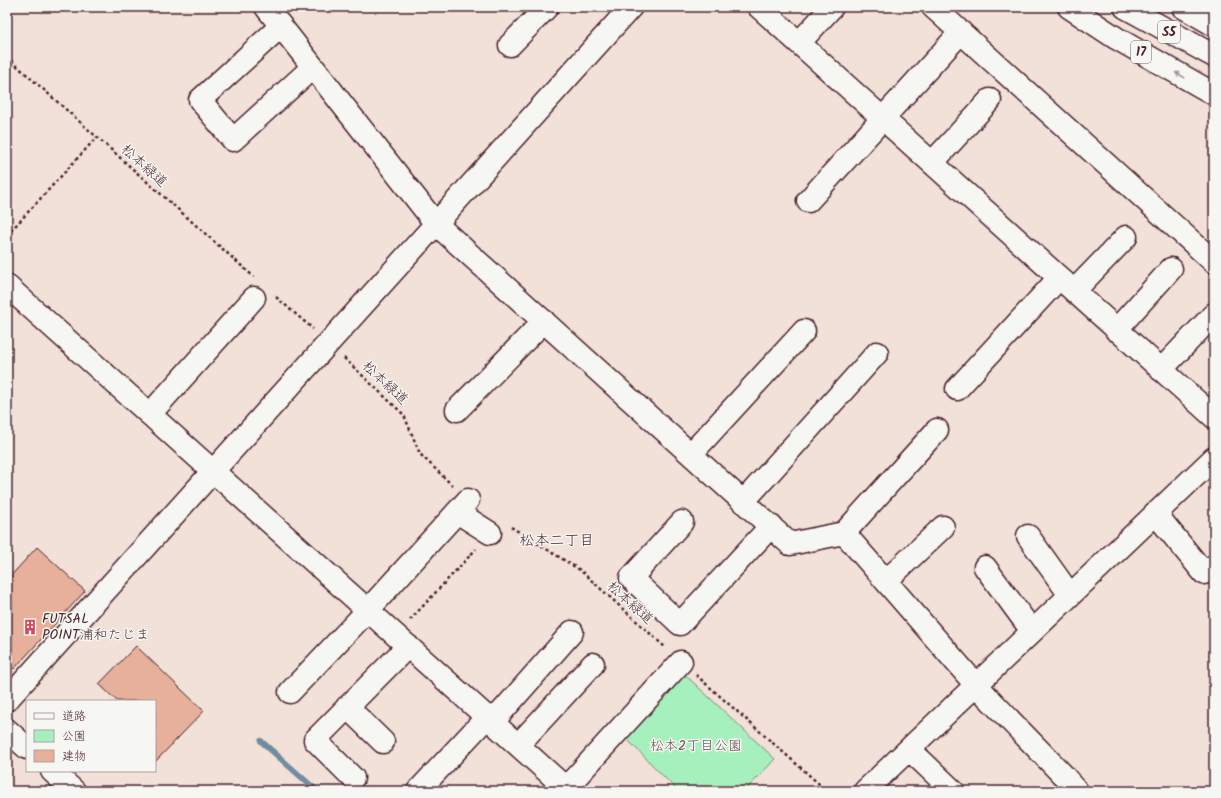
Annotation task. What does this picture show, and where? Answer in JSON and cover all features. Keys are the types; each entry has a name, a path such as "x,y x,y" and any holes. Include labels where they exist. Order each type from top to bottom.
{"main road":[{"path":"266,7 436,224 790,544 844,533 937,430"},
{"path":"510,44 547,7"},
{"path":"10,690 213,471 631,7"},
{"path":"759,7 1214,417"},
{"path":"799,43 832,7"},
{"path":"933,7 1214,262"},
{"name":"17","path":"1070,7 1116,38 1214,94"},
{"name":"S5","path":"1125,7 1214,56"},
{"name":"S5","path":"1183,7 1214,24"},
{"path":"281,26 200,100 233,140 313,67"},
{"path":"808,201 961,32"},
{"path":"932,163 990,100"},
{"path":"957,389 1066,285 1126,236"},
{"path":"1116,330 1171,269"},
{"path":"7,286 518,745 562,788 681,662"},
{"path":"150,414 262,291"},
{"path":"1161,370 1214,314"},
{"path":"457,410 544,321"},
{"path":"690,454 804,331"},
{"path":"743,502 877,353"},
{"path":"876,787 909,749 1214,458"},
{"path":"290,692 368,610 462,506 499,529"},
{"path":"1156,513 1204,573 1214,566"},
{"path":"682,522 631,578 680,624 771,526"},
{"path":"886,581 943,527"},
{"path":"844,533 976,685 1077,791"},
{"path":"1028,536 1070,595"},
{"path":"985,567 1032,631"},
{"path":"418,791 487,717 499,715 572,632"},
{"path":"353,778 315,740 347,707 402,641"},
{"path":"518,745 593,664"},
{"path":"347,707 383,742"},
{"path":"7,730 26,747"},
{"path":"909,749 953,791"},
{"path":"53,772 74,791"}],"path":[{"name":"松本緑道","path":"7,57 97,137 262,291 328,343 404,415 420,454 462,506"},
{"path":"7,235 97,137"},
{"name":"松本緑道","path":"499,529 580,570 681,662 827,791"},
{"path":"402,641 499,529"}],"green space":[{"name":"松本2丁目公園","path":"681,671 775,759 745,791 672,791 675,788 623,735"}],"building":[{"name":"FUTSAL POINT浦和たじま","path":"37,547 85,591 14,669 7,662 7,580"},
{"path":"136,646 204,711 156,761 156,700 116,700 99,684"}],"waterway":[{"path":"261,741 317,791"}],"place":[{"name":"FUTSAL POINT浦和たじま","path":"30,627"}],"district":[{"name":"松本二丁目","path":"557,541"}]}
